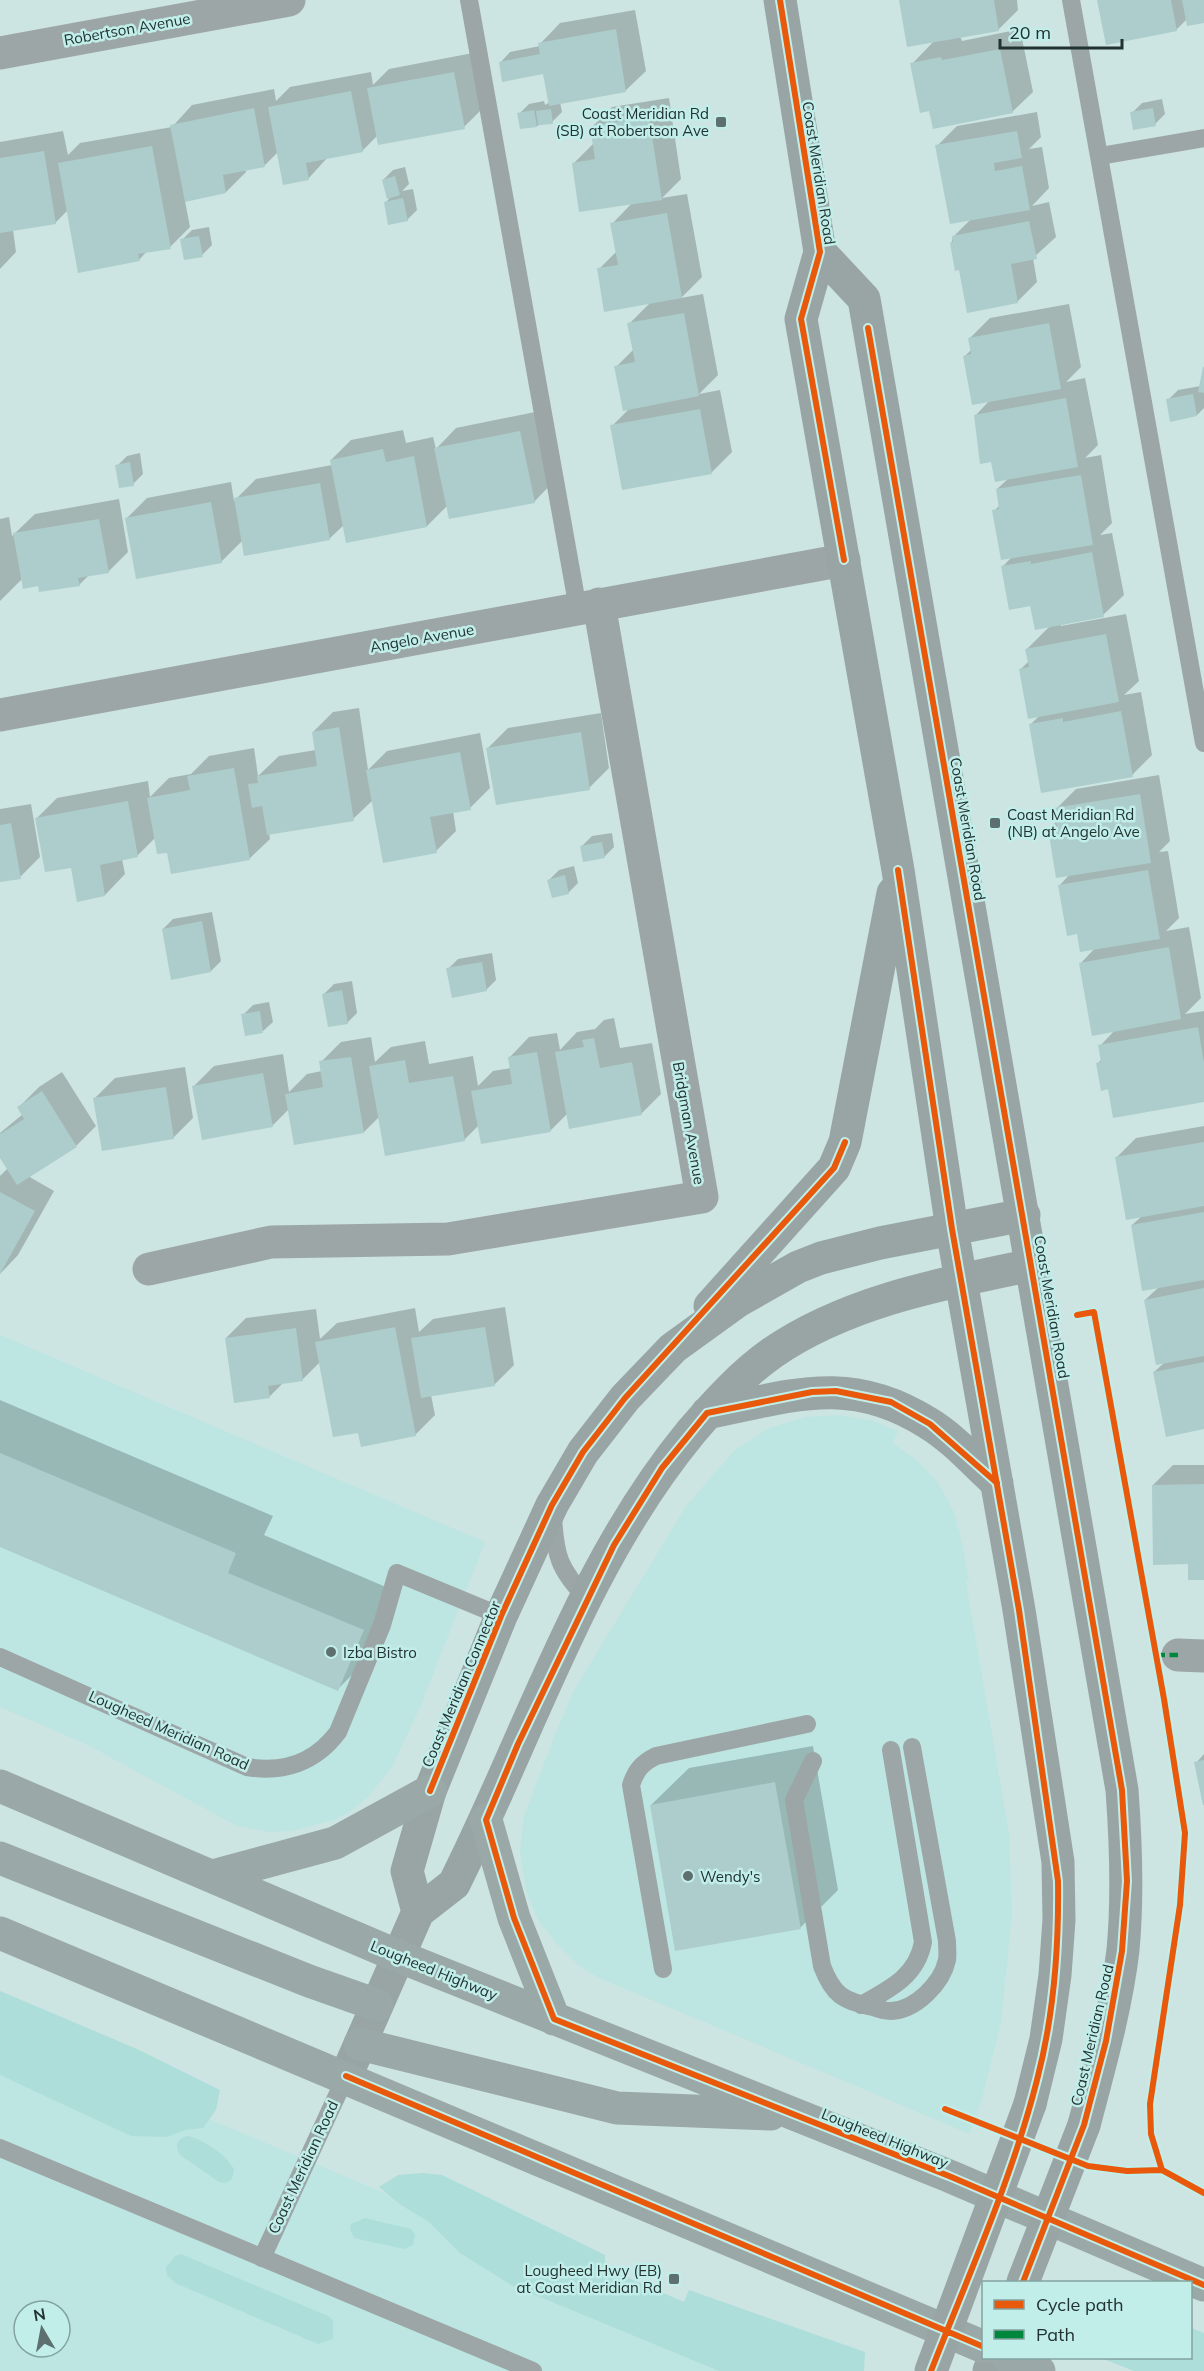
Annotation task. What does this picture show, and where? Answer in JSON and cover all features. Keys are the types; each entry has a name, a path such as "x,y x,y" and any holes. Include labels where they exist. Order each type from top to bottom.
{"main road":[{"name":"Coast Meridian Road","path":"780,0 820,252 801,319 898,870 952,1229 997,1483 1058,1862 1059,1920 1055,1976 1046,2039 1030,2104 931,2371"},
{"name":"Coast Meridian Road","path":"820,252 864,299 1122,1790 1127,1881 1122,1951 1106,2041 1084,2125 1024,2281"},
{"path":"673,1348 834,1168 845,1142 898,870"},
{"name":"Coast Meridian Connector","path":"418,1912 407,1871 430,1791 501,1617 552,1505 583,1452 625,1398 673,1348 738,1301 798,1267 844,1252 1024,1215"},
{"path":"346,2076 418,1912 454,1884 486,1820 518,1744 587,1598 643,1495 707,1413 753,1368 794,1340 880,1303 961,1280 1032,1265"},
{"path":"707,1413 812,1392 836,1390 874,1397 891,1402 930,1424 997,1483"},
{"name":"Lougheed Highway","path":"0,1786 398,1956 949,2176 1204,2285"},
{"path":"213,1876 335,1843 430,1791"},
{"path":"486,1820 514,1918 554,2019"},
{"path":"0,1858 309,1981 377,2005"},
{"path":"0,1933 346,2076 982,2346"},
{"path":"360,2044 617,2108 796,2115"},
{"path":"1010,2359 1039,2371"}],"street":[{"name":"Robertson Avenue","path":"0,52 289,0"},
{"name":"Angelo Avenue","path":"0,715 844,560"},
{"name":"Bridgman Avenue","path":"149,1269 271,1242 448,1239 702,1197 588,607"}],"lane":[{"path":"469,0 588,607"},
{"path":"1071,0 1204,743"},
{"path":"1100,156 1204,138"},
{"path":"552,1505 554,1543 558,1561 568,1579 587,1598"},
{"name":"Lougheed Meridian Road","path":"0,1657 247,1767 276,1770 308,1760 330,1743 341,1727 382,1625 397,1573 501,1617"},
{"path":"663,1969 631,1785 635,1771 656,1756 807,1724"},
{"path":"813,1761 794,1800 822,1966 828,1980 846,2001 891,2011 907,2007 924,1996 939,1980 946,1960 947,1941 912,1747"},
{"path":"861,2005 895,1986 911,1971 921,1957 924,1942 891,1750"},
{"name":"Coast Meridian Road","path":"262,2258 346,2076"},
{"path":"0,2148 532,2371"}],"shaded area":[{"path":"0,1335 485,1542 421,1705 392,1767 368,1797 348,1813 334,1820 291,1831 270,1832 237,1826 84,1743 0,1707"},
{"path":"837,1415 870,1420 898,1431 893,1443 920,1463 938,1483 955,1514 963,1548 969,1581 966,1582 1009,1833 1012,1912 1001,2023 983,2095 970,2134 597,1977 577,1964 556,1943 538,1920 526,1890 520,1851 524,1816 555,1735 573,1692 686,1506 735,1450 769,1428 805,1417"},
{"path":"0,1991 137,2049 220,2090 216,2110 203,2128 185,2130 166,2137 131,2136 0,2075"},
{"path":"0,2031 600,2284 785,2371 0,2371"},
{"path":"188,2136 207,2144 227,2159 234,2170 232,2179 226,2183 219,2182 180,2155 177,2149 178,2143"},
{"path":"423,2173 442,2175 605,2255 605,2268 684,2302 689,2290 865,2352 864,2371 719,2371 511,2285 460,2253 429,2222 401,2205 379,2187 398,2175"},
{"path":"365,2218 411,2229 415,2235 413,2245 404,2249 354,2238 350,2230 351,2224"},
{"path":"181,2254 328,2316 333,2320 333,2339 318,2344 175,2283 167,2275 166,2267 175,2256"},
{"path":"1192,2328 1204,2333 1204,2371 1134,2371 1104,2359 1192,2359"}],"building":[{"path":"899,0 994,0 999,31 907,47"},
{"path":"1097,0 1171,0 1177,31 1106,45"},
{"path":"1182,0 1204,0 1204,23 1187,26"},
{"path":"616,29 626,92 549,106 543,74 502,82 499,62 540,54 538,43"},
{"path":"1000,49 1013,113 933,129 929,111 920,113 910,63 941,57 942,60"},
{"path":"454,72 465,129 378,145 367,88"},
{"path":"351,91 363,152 306,163 309,180 283,185 268,107"},
{"path":"254,108 265,167 223,175 226,193 185,202 170,125"},
{"path":"1153,108 1156,126 1133,130 1130,112"},
{"path":"551,109 553,124 538,125 536,111"},
{"path":"534,110 537,127 520,129 517,113"},
{"path":"649,117 662,200 579,212 572,163 595,159 590,126"},
{"path":"1017,131 1022,158 994,163 995,171 1022,166 1030,210 950,224 935,145"},
{"path":"152,146 171,249 138,254 140,261 78,273 58,163"},
{"path":"44,151 56,224 0,233 0,158"},
{"path":"395,176 400,195 387,199 382,180"},
{"path":"403,198 408,221 388,225 384,202"},
{"path":"667,213 682,298 604,312 597,268 618,265 610,223"},
{"path":"1029,221 1037,259 1011,264 1018,303 967,313 959,270 955,271 950,243 953,242 952,236"},
{"path":"199,236 203,257 184,260 180,239"},
{"path":"684,313 699,396 623,411 614,366 635,362 627,323"},
{"path":"1049,323 1061,389 972,405 963,356 971,354 968,338"},
{"path":"1204,367 1204,393 1198,392"},
{"path":"1193,394 1197,416 1170,422 1166,399"},
{"path":"1066,398 1078,467 995,482 991,462 980,464 974,415"},
{"path":"700,409 712,474 622,490 610,425"},
{"path":"520,431 535,503 449,519 434,448"},
{"path":"383,449 386,462 414,456 427,527 346,543 330,460"},
{"path":"130,462 134,486 119,488 115,465"},
{"path":"1081,475 1093,545 1001,560 992,510 999,509 996,489"},
{"path":"320,483 330,540 244,556 234,498"},
{"path":"211,502 222,563 136,579 125,518"},
{"path":"99,519 109,573 78,578 80,586 39,592 38,586 23,589 13,533"},
{"path":"1092,552 1104,617 1035,630 1030,606 1009,610 1001,566 1031,561 1031,564"},
{"path":"1106,634 1119,702 1028,719 1019,669 1029,667 1025,649"},
{"path":"1121,711 1133,777 1041,793 1029,724 1063,718 1063,722"},
{"path":"339,727 354,821 267,835 262,806 252,808 248,784 258,783 257,776 317,766 312,732"},
{"path":"581,732 590,790 496,805 486,748"},
{"path":"460,752 471,810 430,817 437,853 383,863 366,770"},
{"path":"234,768 250,860 171,874 167,853 157,854 147,798 190,790 187,776"},
{"path":"1140,794 1151,863 1056,878 1048,828 1057,826 1054,808"},
{"path":"128,801 138,857 100,865 105,896 77,902 71,868 45,872 35,818"},
{"path":"11,823 21,879 0,882 0,825"},
{"path":"602,842 605,858 583,862 580,846"},
{"path":"1148,870 1160,939 1080,952 1077,934 1067,936 1058,885"},
{"path":"565,875 569,894 552,898 547,880"},
{"path":"202,921 211,972 171,980 162,929"},
{"path":"1169,947 1181,1019 1092,1036 1079,963"},
{"path":"482,962 487,991 452,998 446,968"},
{"path":"342,990 348,1024 328,1027 322,994"},
{"path":"260,1011 263,1033 245,1036 241,1014"},
{"path":"1198,1027 1204,1063 1204,1102 1113,1118 1108,1089 1101,1091 1096,1063 1101,1062 1098,1045"},
{"path":"594,1038 600,1068 632,1062 642,1115 569,1129 555,1052 584,1047 582,1040"},
{"path":"537,1052 551,1132 481,1144 471,1091 512,1084 508,1057"},
{"path":"351,1057 364,1133 294,1145 285,1094 323,1087 319,1061"},
{"path":"405,1060 409,1083 453,1076 465,1141 385,1156 369,1066"},
{"path":"263,1073 273,1127 202,1140 192,1086"},
{"path":"166,1087 174,1139 102,1151 93,1098"},
{"path":"42,1091 77,1147 17,1185 0,1158 0,1134 24,1119 17,1107"},
{"path":"1204,1142 1204,1206 1126,1220 1115,1157"},
{"path":"0,1192 35,1211 0,1274"},
{"path":"1204,1212 1204,1280 1142,1291 1131,1225"},
{"path":"1204,1288 1204,1356 1156,1365 1144,1300"},
{"path":"395,1327 416,1436 361,1447 358,1433 333,1437 315,1342"},
{"path":"485,1327 495,1386 421,1398 411,1338"},
{"path":"296,1328 303,1381 268,1386 270,1398 234,1403 225,1338"},
{"path":"1204,1362 1204,1429 1166,1437 1153,1372"},
{"path":"0,1453 236,1553 228,1573 364,1630 338,1691 0,1547"},
{"path":"1204,1484 1204,1580 1188,1580 1188,1564 1153,1565 1152,1485"},
{"path":"1204,1760 1204,1805 1203,1805 1194,1762"},
{"path":"775,1782 801,1929 675,1951 650,1805"}],"marked path":[{"path":"1156,1655 1178,1655"}],"cycle path":[{"path":"780,0 820,252 801,319 844,560"},
{"path":"868,328 1122,1790 1127,1881 1122,1951 1106,2041 1084,2125 1023,2281"},
{"path":"898,870 952,1229 1019,1610 1058,1881 1058,1931 1054,1981 1048,2031 1037,2080 1002,2191 931,2371"},
{"path":"430,1791 501,1616 552,1505 583,1452 625,1398 834,1168 845,1142"},
{"path":"1077,1315 1094,1312 1164,1699 1185,1833 1180,1905 1150,2104 1151,2134 1162,2170"},
{"path":"997,1483 930,1424 891,1402 836,1391 812,1392 707,1413 662,1468 614,1545 518,1744 486,1820 514,1918 554,2019 949,2176 1204,2285"},
{"path":"346,2076 982,2346"},
{"path":"945,2109 1088,2166 1127,2171 1162,2170 1204,2193"}],"place":[{"name":"Coast Meridian Rd (SB) at Robertson Ave","path":"721,122"},
{"name":"Coast Meridian Rd (NB) at Angelo Ave","path":"995,823"},
{"name":"Izba Bistro","path":"331,1652"},
{"name":"Wendy's","path":"688,1876"},
{"name":"Lougheed Hwy (EB) at Coast Meridian Rd","path":"674,2279"}]}
